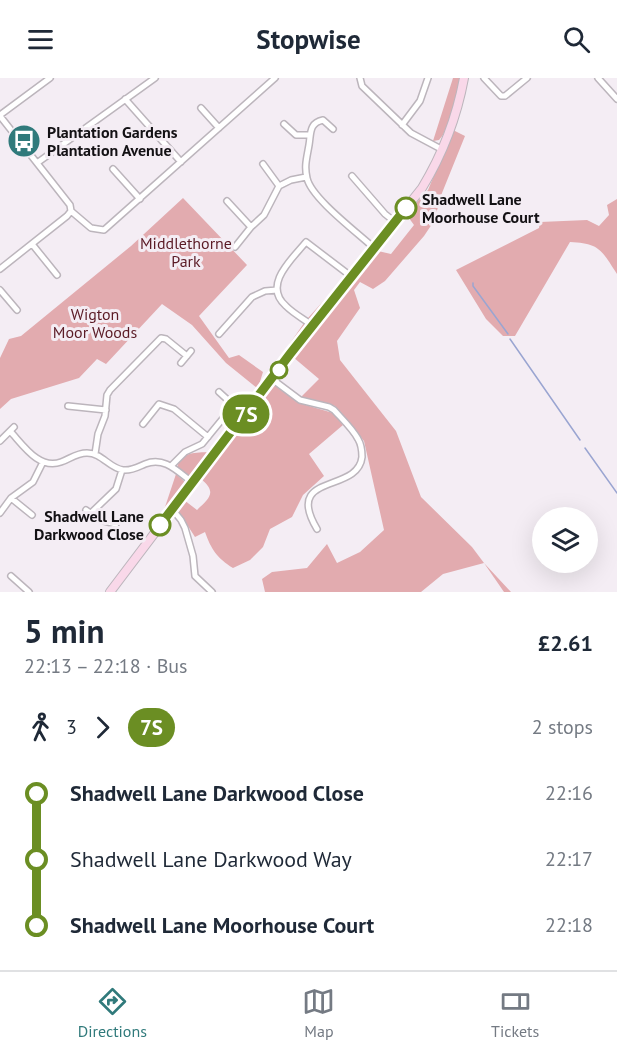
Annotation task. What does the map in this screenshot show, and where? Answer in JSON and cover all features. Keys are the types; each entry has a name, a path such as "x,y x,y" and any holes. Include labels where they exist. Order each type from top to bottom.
{"street":[{"path":"50,78 0,115 70,205 71,211 91,228 104,230 275,78"},
{"path":"37,163 154,78"},
{"path":"360,78 363,86 402,125 420,139 441,149"},
{"path":"402,125 420,101 428,78"},
{"path":"110,592 272,379 422,188 459,107 464,78"},
{"path":"484,78 501,96 505,96 527,78"},
{"path":"599,78 617,99"},
{"path":"125,99 181,162"},
{"path":"201,108 219,128"},
{"path":"322,113 323,120 333,129"},
{"path":"323,120 313,126 309,135 305,165 306,177 323,202 374,248"},
{"path":"284,124 296,135 309,135"},
{"path":"263,164 279,186"},
{"path":"113,169 140,199"},
{"path":"352,176 385,214 395,222"},
{"path":"235,247 264,215 279,186 291,180 306,177"},
{"path":"227,201 251,227"},
{"path":"0,269 71,211"},
{"path":"313,326 285,306 277,290 282,271 306,242 352,277"},
{"path":"32,244 57,276"},
{"path":"0,290 17,310"},
{"path":"219,334 252,297 265,291 277,290"},
{"path":"95,454 110,390 161,338 189,354 181,363"},
{"path":"272,379 300,400 334,410 360,441 362,457 356,471 341,480 318,488 309,499 309,516 317,529"},
{"path":"171,466 184,452 202,444 230,408 228,400 219,392"},
{"path":"143,424 159,404 174,409 208,437"},
{"path":"68,406 106,410"},
{"path":"0,441 12,429 32,454 43,462 59,463 78,454 95,454 122,470 133,470 155,461 171,466 193,483"},
{"path":"0,513 11,498 33,482 43,462"},
{"path":"116,524 100,520 88,511 116,489 122,470"},
{"path":"11,498 33,516"},
{"path":"172,509 185,528 195,576 212,592"},
{"path":"11,576 29,592"}],"green space":[{"path":"453,78 461,78 457,100 443,135 439,140 433,141"},
{"path":"453,130 465,136 442,193 434,221 385,281 373,289 360,282 354,290 360,308 337,341 340,360 396,431 421,497 472,547 484,563 443,574 421,592 265,592 262,579 272,572 307,568 327,544 337,563 360,552 384,530 364,441 335,406 301,397 319,379 293,357 378,251 391,254 414,225 406,214 428,190"},
{"name":"Wigton Moor Woods","path":"183,198 247,265 199,316 229,358 239,355 263,372 258,388 260,390 195,475 187,476 177,468 181,459 188,454 207,452 257,388 226,363 192,325 162,304 106,364 97,359 79,378 11,399 0,409 0,358 9,339 21,336 131,246"},
{"path":"617,199 617,274 608,259 594,246 570,242 515,336 503,336 486,319 456,270 539,228 540,222 587,220 599,226 609,215 607,205"},
{"path":"345,277 315,318 308,318"},
{"path":"304,323 306,326 304,332 268,375"},
{"path":"274,385 299,403 333,413 343,425 309,454 324,476 303,495 292,517 270,529 263,547 250,560 233,568 215,553 205,532 195,537 177,509 184,500 197,510 208,498 209,488 201,479"},
{"path":"176,474 185,482 185,488 153,528 165,507"},
{"path":"484,563 511,592 504,592"}],"waterway":[{"path":"473,283 508,334"},
{"path":"510,339 580,440"},
{"path":"585,448 617,493"}],"bus line":[{"name":"7S","path":"160,525 290,354 406,208"}],"place":[{"name":"Plantation Gardens Plantation Avenue","path":"24,141"},
{"name":"Shadwell Lane Moorhouse Court","path":"406,208"},
{"name":"Shadwell Lane Darkwood Close","path":"160,525"}],"park label":[{"name":"Middlethorne Park","path":"186,252"}]}
